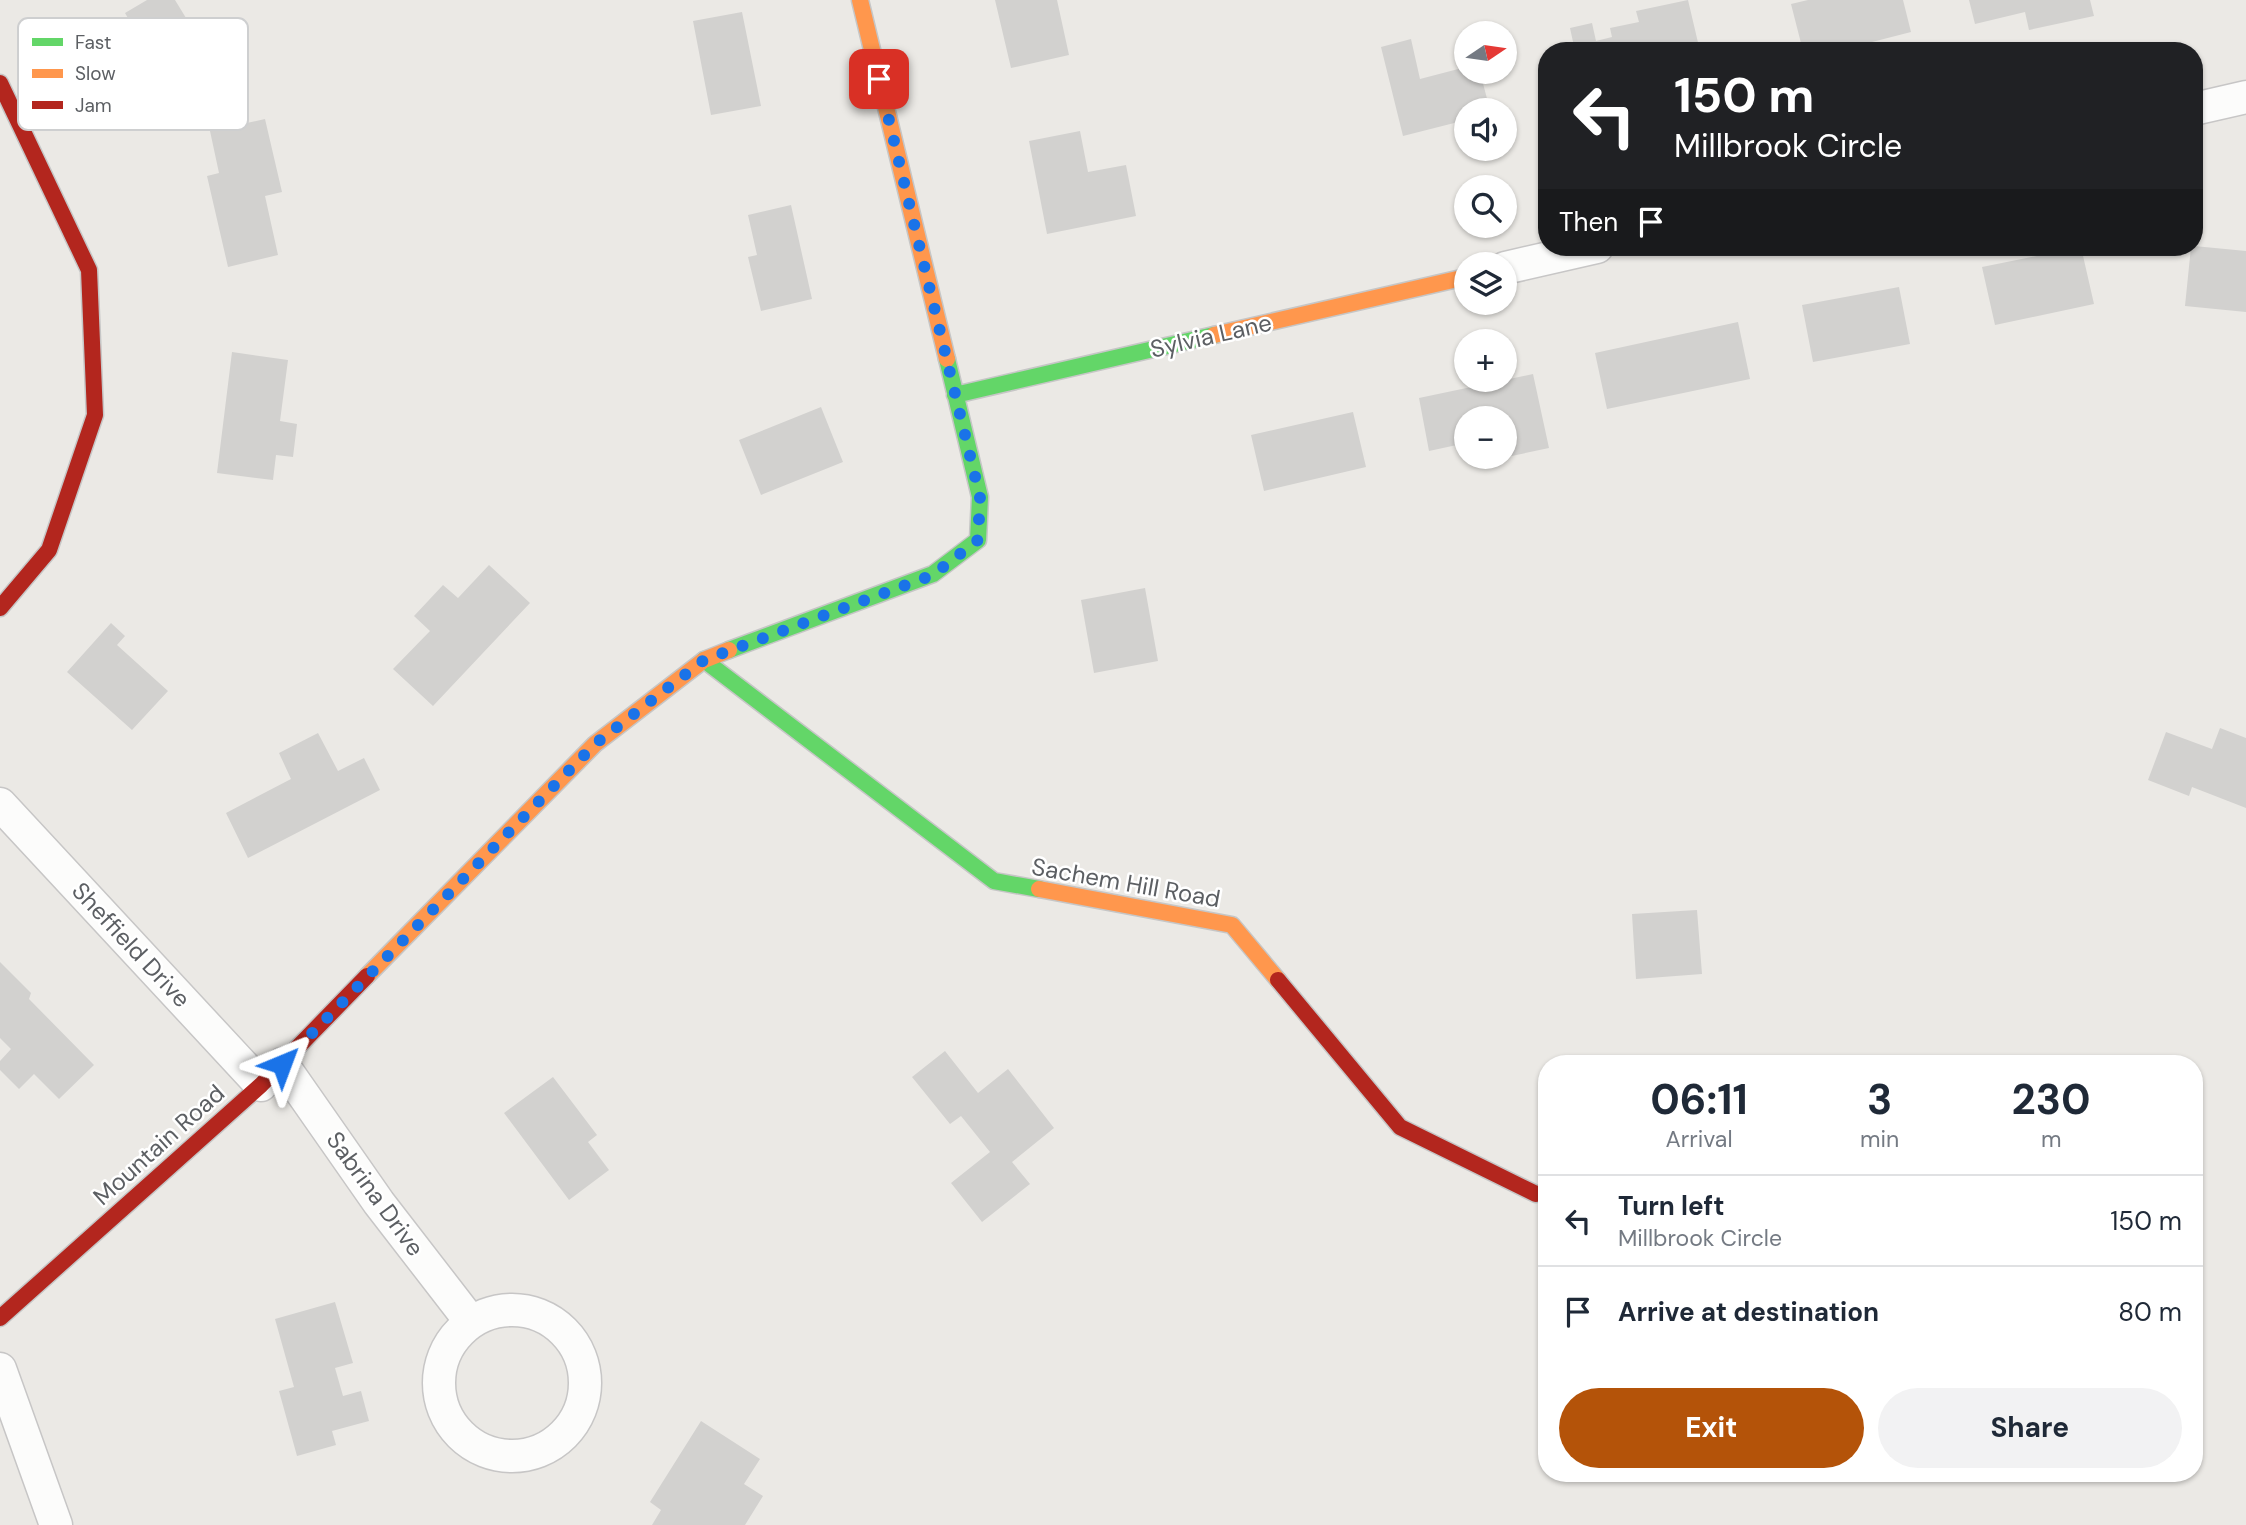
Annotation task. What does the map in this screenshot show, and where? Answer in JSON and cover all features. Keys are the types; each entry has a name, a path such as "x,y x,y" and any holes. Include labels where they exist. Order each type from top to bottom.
{"street":[{"path":"860,0 955,395"},
{"path":"0,83 18,121"},
{"path":"2203,106 2246,97"},
{"path":"0,608 49,550 95,415 89,270 22,130"},
{"path":"1517,265 1558,256"},
{"name":"Sylvia Lane","path":"955,395 1454,280"},
{"name":"Mountain Road","path":"0,1318 272,1075 595,744 704,660 933,575 978,540 980,497 955,395"},
{"name":"Sachem Hill Road","path":"704,660 994,881 1232,925 1400,1127 1538,1194"},
{"name":"Sheffield Drive","path":"0,804 272,1075"},
{"name":"Sabrina Drive","path":"272,1075 379,1203 471,1322"},
{"path":"523,1311 534,1313 554,1323 569,1337 580,1356 585,1377 584,1399 576,1419 563,1436 545,1449 524,1455 503,1456 482,1450 463,1438 449,1421 441,1400 439,1378 444,1356 455,1337 471,1322 491,1313 523,1311"},
{"path":"0,1368 56,1525"}],"building":[{"path":"147,0 175,0 186,18 128,18 125,13"},
{"path":"995,0 1057,0 1069,55 1011,68"},
{"path":"1688,0 1698,42 1573,42 1570,28 1592,23 1596,41 1612,37 1610,28 1639,22 1636,11"},
{"path":"1808,0 1903,0 1911,32 1872,42 1801,42 1791,4"},
{"path":"1969,0 2090,0 2094,16 2029,30 2025,12 1975,24"},
{"path":"742,12 761,106 711,115 693,21"},
{"path":"1411,39 1420,79 1454,70 1454,84 1483,84 1487,98 1454,98 1454,123 1403,136 1381,47"},
{"path":"265,119 282,192 265,196 278,255 228,267 207,176 219,173 210,131 248,130 248,123"},
{"path":"1080,131 1088,172 1126,165 1136,216 1047,234 1029,141"},
{"path":"791,205 812,299 761,311 748,257 757,255 748,215"},
{"path":"2203,247 2246,251 2246,312 2185,306 2190,256 2203,256"},
{"path":"2036,256 2083,256 2094,304 1995,325 1982,267"},
{"path":"1899,287 1910,344 1813,362 1802,305"},
{"path":"1738,322 1750,379 1607,409 1595,353"},
{"path":"232,352 288,360 280,421 297,424 293,457 276,455 273,480 217,473"},
{"path":"1533,374 1549,448 1517,455 1517,406 1454,406 1454,446 1429,451 1419,398 1454,391 1517,392 1517,377"},
{"path":"821,407 843,462 761,495 739,440"},
{"path":"1353,412 1366,467 1264,491 1251,435"},
{"path":"489,565 530,603 433,706 393,669 430,631 414,616 443,585 458,598"},
{"path":"1145,588 1158,661 1094,673 1081,600"},
{"path":"111,623 125,636 117,645 168,691 132,730 67,672"},
{"path":"2220,728 2246,738 2246,808 2192,787 2189,796 2148,780 2166,732 2212,749"},
{"path":"318,733 338,771 364,758 380,790 248,858 226,813 291,779 279,753"},
{"path":"1697,910 1702,974 1636,979 1632,914"},
{"path":"0,962 31,993 29,999 94,1065 59,1099 34,1074 19,1089 0,1070 0,1061 11,1049 0,1038"},
{"path":"945,1051 978,1093 1008,1069 1054,1128 1012,1162 1030,1184 982,1222 951,1183 990,1152 961,1116 950,1124 912,1077"},
{"path":"553,1077 597,1135 588,1142 609,1170 569,1200 504,1113"},
{"path":"335,1302 353,1363 335,1368 343,1396 361,1391 369,1421 332,1431 336,1445 297,1456 279,1391 294,1387 275,1319"},
{"path":"701,1421 760,1459 744,1484 763,1496 745,1525 652,1525 661,1510 650,1502"}],"traffic: fast":[{"path":"955,395 1214,335"},
{"path":"729,650 933,574 978,540 980,497 947,359"},
{"path":"704,660 994,881 1039,889"}],"traffic: slow":[{"path":"860,0 947,359"},
{"path":"1214,335 1454,280"},
{"path":"367,976 595,744 704,660 729,650"},
{"path":"1039,889 1232,925 1278,980"}],"traffic: jam":[{"path":"0,83 18,121"},
{"path":"0,608 49,550 95,415 89,270 22,130"},
{"path":"0,1318 261,1085 367,976"},
{"path":"1278,980 1400,1127 1538,1194"}],"route":[{"path":"282,1064 595,744 704,660 933,575 978,540 980,497 879,79"}]}
